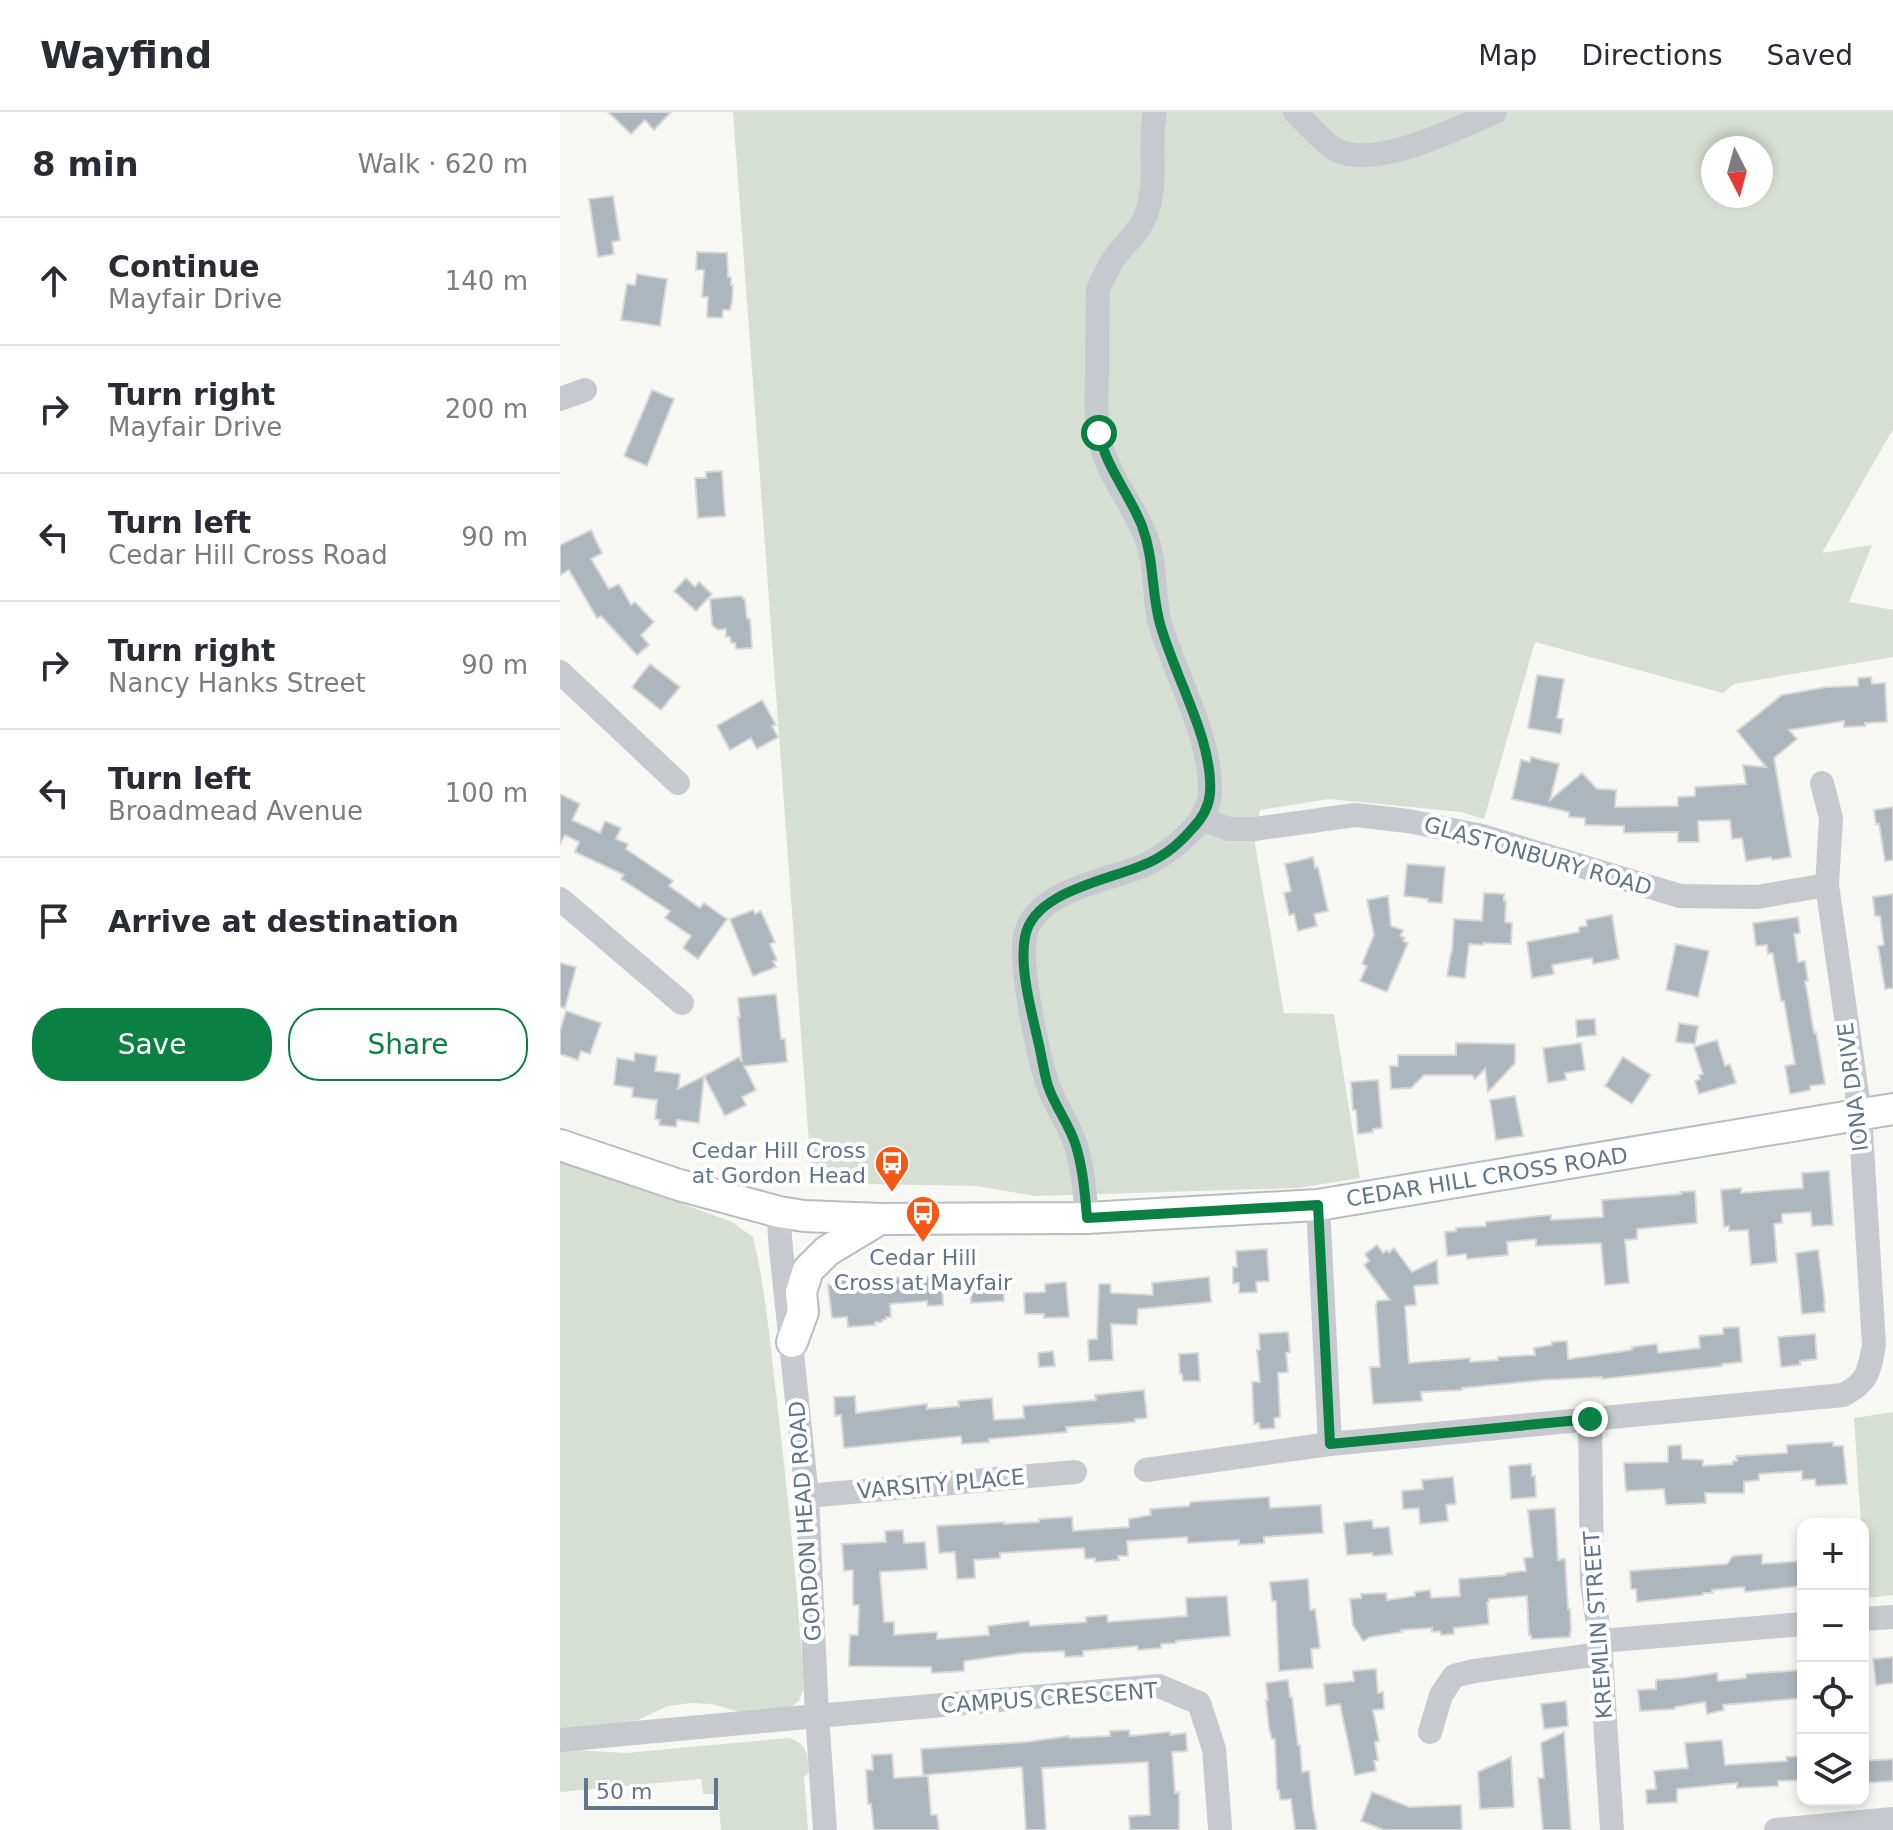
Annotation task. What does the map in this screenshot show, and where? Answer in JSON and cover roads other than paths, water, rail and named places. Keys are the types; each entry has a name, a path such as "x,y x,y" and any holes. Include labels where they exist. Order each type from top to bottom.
{"main road":[{"name":"CEDAR HILL CROSS ROAD","path":"560,1145 679,1185 804,1216 880,1219 1087,1218 1318,1205 1893,1109"},
{"path":"792,1342 803,1312 801,1292 808,1270 827,1251 880,1219"}],"street":[{"path":"1087,1218 1076,1147 1070,1128 1048,1087 1028,990 1025,935 1033,918 1045,905 1063,894 1147,864 1179,844 1202,819 1210,797 1204,747 1160,622 1150,549 1140,522 1105,456 1097,412 1098,290 1105,272 1145,219 1153,173 1155,112"},
{"path":"1295,112 1337,150 1361,155 1386,153 1422,142 1495,112"},
{"path":"560,399 585,390"},
{"path":"560,672 678,783"},
{"name":"IONA DRIVE","path":"1590,1419 1843,1395 1867,1378 1874,1345 1860,1114 1827,885 1831,818 1822,783"},
{"name":"GLASTONBURY ROAD","path":"1202,819 1229,829 1254,829 1355,815 1408,821 1482,836 1680,896 1757,897 1827,885"},
{"path":"560,899 682,1003"},
{"path":"1318,1205 1330,1444"},
{"name":"GORDON HEAD ROAD","path":"779,1212 807,1496 825,1830"},
{"path":"1146,1470 1330,1444 1590,1419"},
{"name":"KREMLIN STREET","path":"1590,1419 1592,1582 1600,1648 1612,1830"},
{"name":"VARSITY PLACE","path":"807,1496 1075,1472"},
{"path":"1869,1619 1893,1617"},
{"path":"1430,1732 1441,1695 1454,1676 1600,1648 1797,1625"},
{"name":"CAMPUS CRESCENT","path":"560,1740 1159,1686 1199,1703 1214,1749 1220,1827"},
{"path":"1776,1830 1893,1819"}],"place":[{"name":"Cedar Hill Cross at Gordon Head","path":"892,1194"},
{"name":"Cedar Hill Cross at Mayfair","path":"923,1244"}]}
